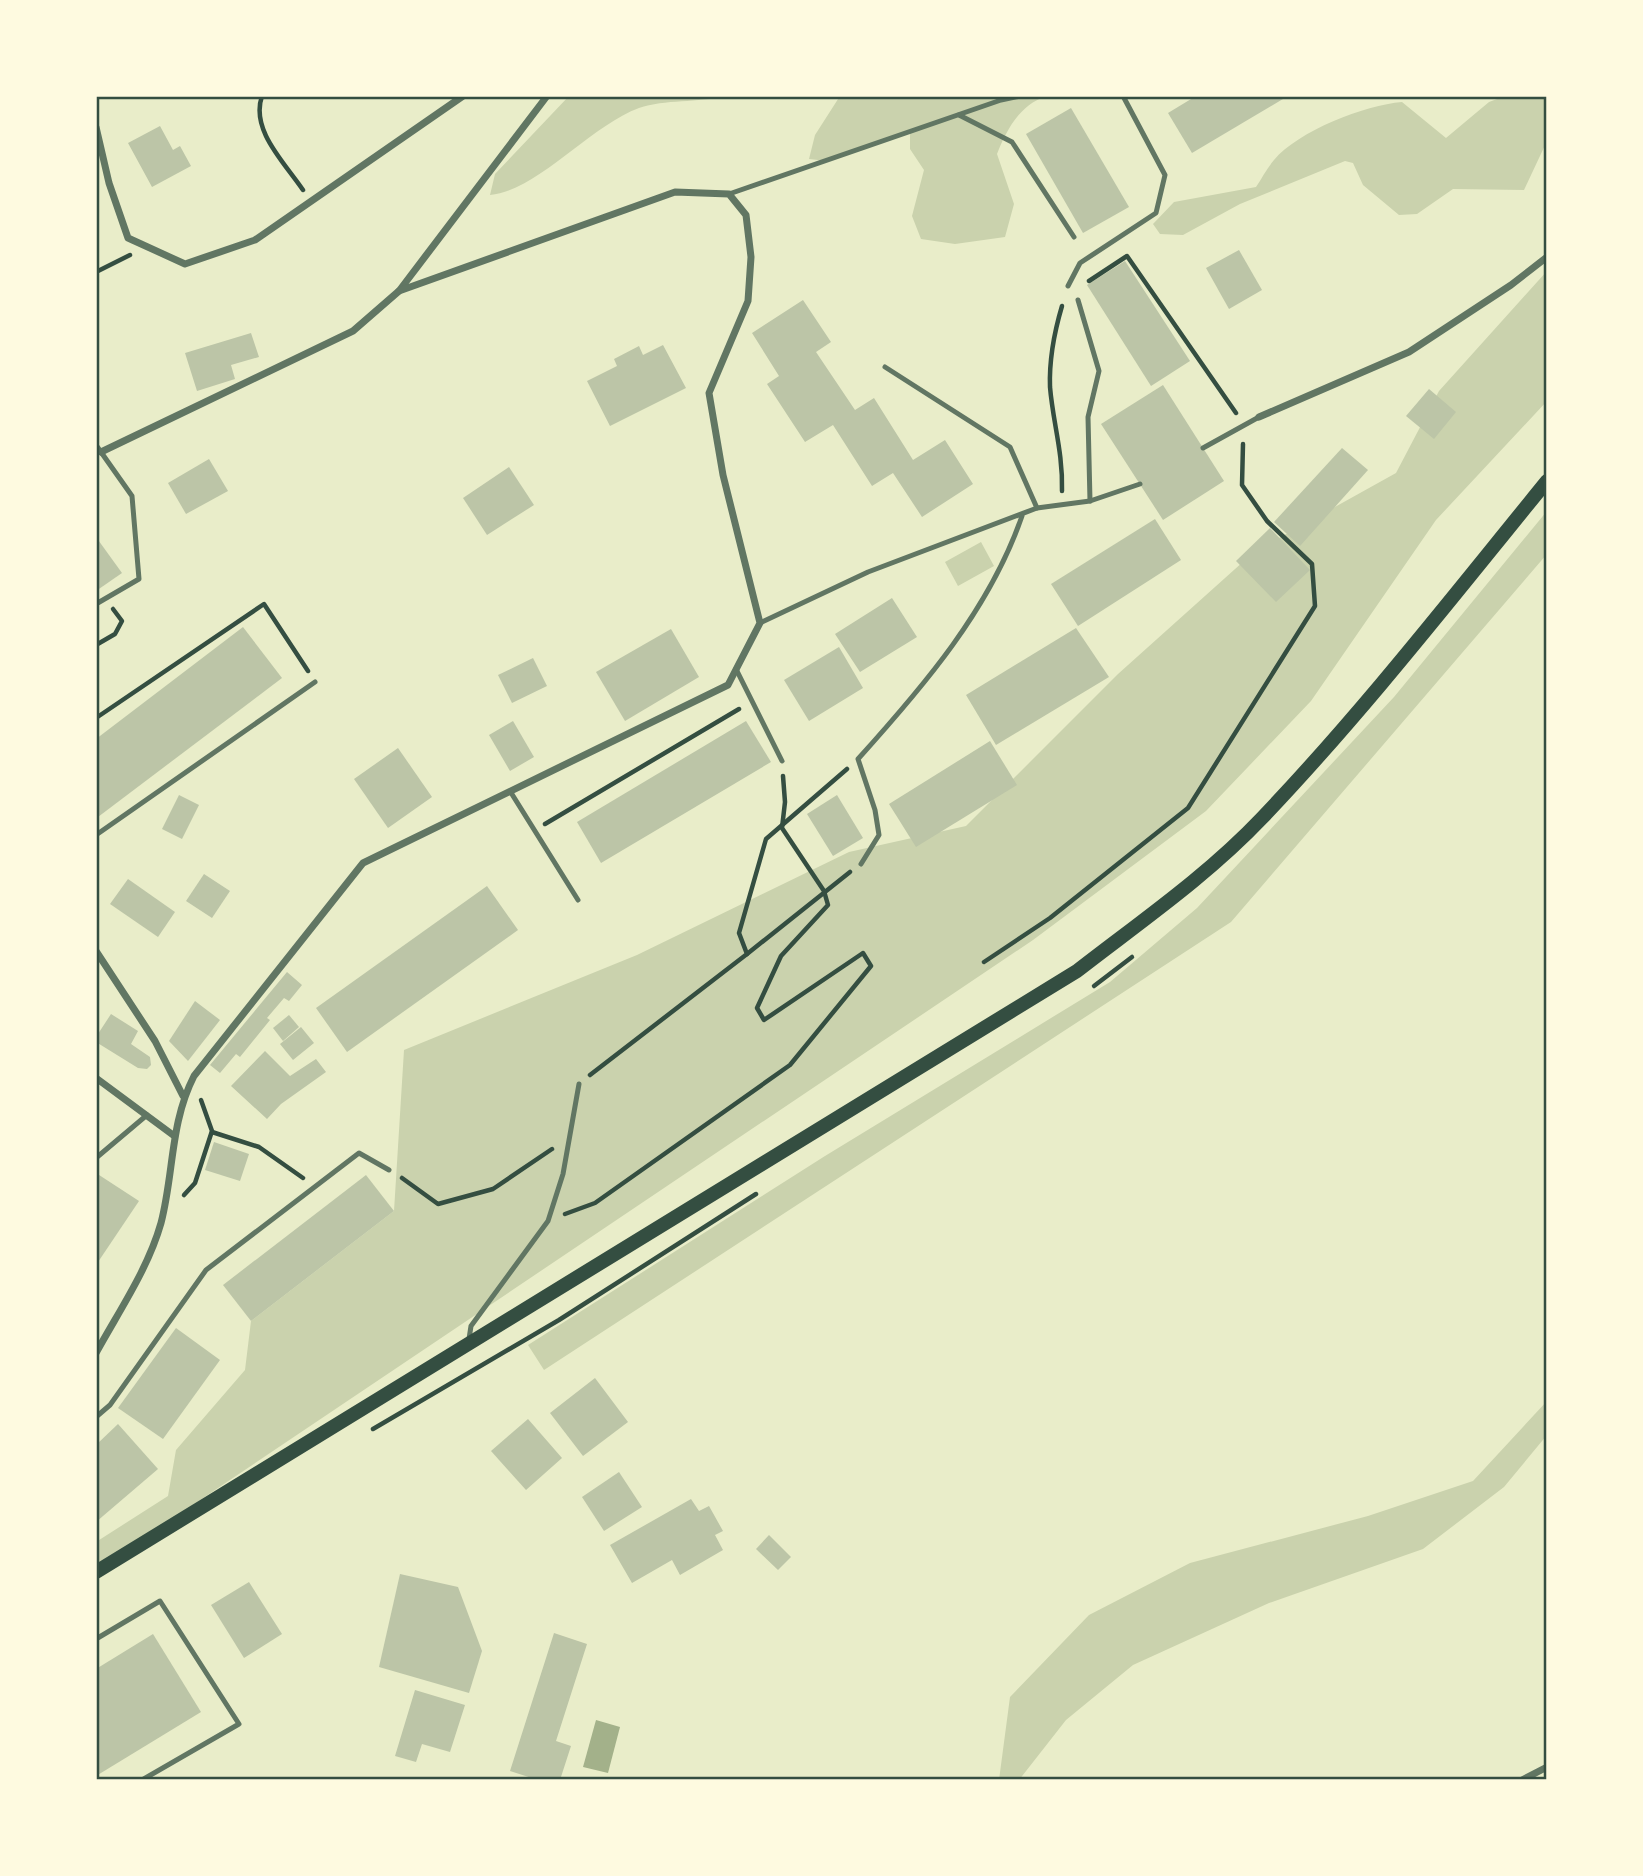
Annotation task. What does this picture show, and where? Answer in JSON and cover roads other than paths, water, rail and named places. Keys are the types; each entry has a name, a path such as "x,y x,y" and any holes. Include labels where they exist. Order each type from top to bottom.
{"main road":[{"path":"96,1572 1077,971 1175,895 1260,820 1394,668 1547,481"}],"street":[{"path":"96,127 99,155 128,238 185,264 256,240 463,96"},
{"path":"99,448 353,331 400,291 548,96"},
{"path":"96,1353 142,1270 160,1226 169,1188 173,1135 183,1097 194,1076 363,863 728,685 760,623 723,475 709,393 748,301 751,257 746,215 729,194 675,192 400,291"},
{"path":"1259,417 1409,352 1511,285 1547,257"},
{"path":"96,951 155,1041 183,1097"},
{"path":"96,1078 173,1135"},
{"path":"1522,1780 1547,1767"}],"lane":[{"path":"729,194 1020,96"},
{"path":"1068,286 1080,263 1156,212 1165,175 1123,96"},
{"path":"959,115 1012,142 1074,237"},
{"path":"1078,299 1099,371 1088,417 1090,502"},
{"path":"885,367 1010,447 1037,509"},
{"path":"1203,448 1259,417"},
{"path":"96,604 139,579 132,496 99,448"},
{"path":"760,623 868,572 1037,509 1090,502 1140,484"},
{"path":"861,864 879,835 875,810 858,760 916,696 991,588 1010,551 1022,516"},
{"path":"736,669 782,761"},
{"path":"96,835 315,682"},
{"path":"510,791 578,900"},
{"path":"469,1343 471,1326 548,1221 579,1084"},
{"path":"96,1158 147,1115"},
{"path":"96,1417 110,1405 206,1270 359,1153 389,1170"},
{"path":"96,1639 160,1601 239,1724 142,1780"}]}
